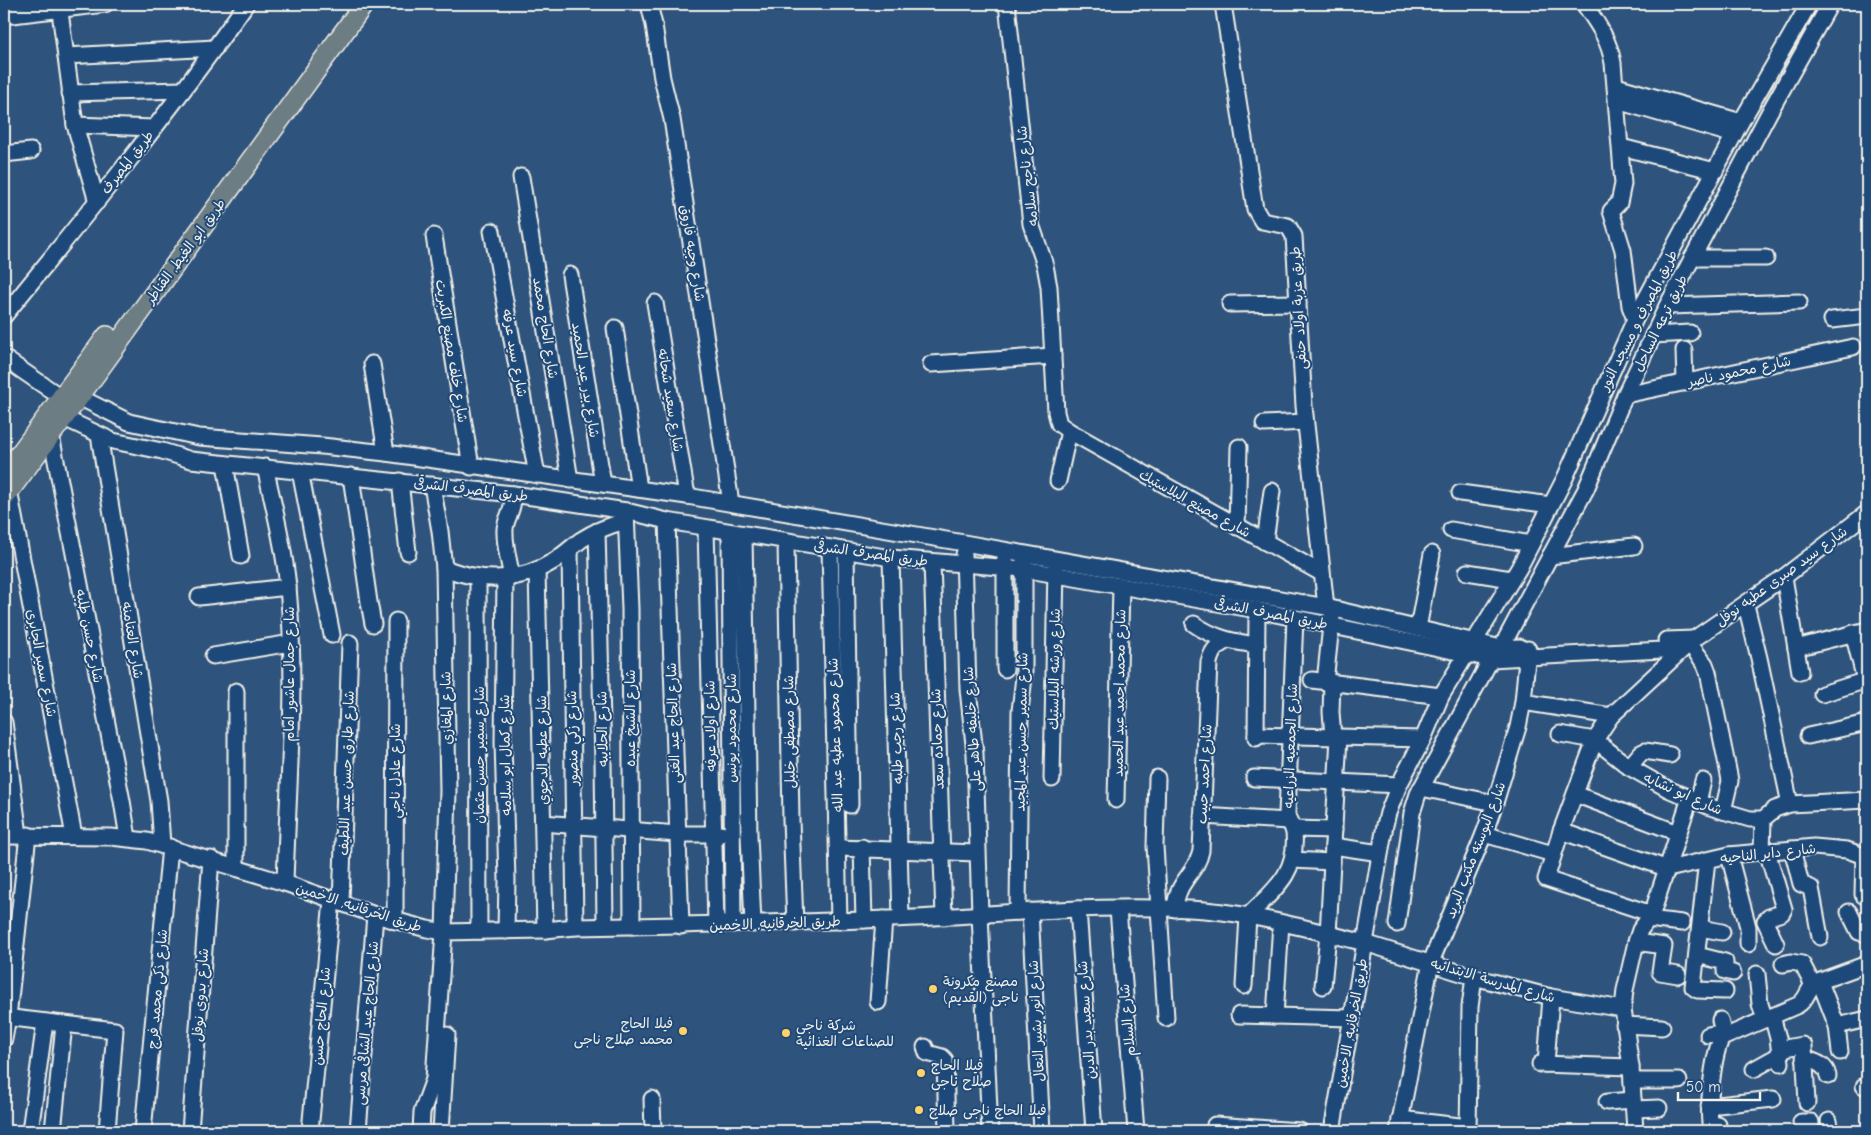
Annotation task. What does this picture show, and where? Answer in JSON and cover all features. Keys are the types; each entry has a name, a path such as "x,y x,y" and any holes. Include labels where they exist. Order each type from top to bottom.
{"main road":[{"name":"طريق ابو الغيط, القناطر","path":"6,488 349,4"},
{"name":"طريق ابو الغيط, القناطر","path":"6,488 64,418 71,398 364,4"}],"street":[{"path":"4,16 59,6 105,4"},
{"name":"طريق المصرف","path":"4,316 97,202 215,48 246,4"},
{"name":"شارع وجيه فاروق","path":"649,4 662,78 672,119 731,503"},
{"name":"شارع ناجح سلامه","path":"1007,4 1031,224 1045,265 1048,282 1057,418 1059,424 1069,431"},
{"name":"طريق عزبة اولاد حنفى","path":"1224,4 1255,209 1262,221 1282,224 1291,230 1294,236 1306,422 1321,573 1331,625 1323,682 1336,737 1337,782 1323,986"},
{"path":"1584,4 1602,29 1611,51 1621,147 1622,190 1619,203 1611,211 1623,250 1630,306 1635,319"},
{"name":"طريق المصرف و مسجد النور","path":"1365,943 1388,813 1399,785 1423,739 1441,696 1531,544 1565,478 1599,397 1635,319 1738,128 1809,4"},
{"name":"طريق ترعه الساحل","path":"1397,924 1412,813 1421,788 1586,489 1625,395 1667,306 1830,4"},
{"path":"59,6 74,125 97,202"},
{"path":"66,56 215,48"},
{"path":"70,93 183,90"},
{"path":"1616,94 1738,128"},
{"path":"74,125 154,128"},
{"path":"1621,147 1716,171"},
{"path":"4,154 31,151"},
{"name":"شارع الحاج محمد","path":"521,177 570,480"},
{"name":"شارع سيد عرفه","path":"492,231 537,475"},
{"name":"شارع خلف مصنع الكبريت","path":"434,236 471,467"},
{"path":"1692,258 1766,258"},
{"name":"شارع بدر عبد الحميد","path":"570,275 603,484"},
{"path":"1667,306 1799,302"},
{"name":"شارع سعيد شحاته","path":"655,303 687,496"},
{"path":"1230,304 1298,303"},
{"path":"1832,320 1867,316"},
{"path":"615,328 639,489"},
{"path":"1653,335 1690,333"},
{"name":"شارع محمود ناصر","path":"1625,395 1853,347"},
{"path":"1684,350 1685,383"},
{"path":"931,364 1052,356"},
{"name":"طريق المصرف الشرقى","path":"4,358 71,398 129,422 199,437 322,446 386,453 471,467 731,503 1005,550 1024,561 1056,575 1257,610 1331,625 1471,647 1496,653 1688,644"},
{"path":"372,364 386,453"},
{"name":"طريق المصرف الشرقى","path":"64,418 113,441 162,451 190,460 513,494 626,516 891,558 1005,567 1024,561 1056,559 1329,608 1418,628 1471,647"},
{"path":"1264,424 1306,422"},
{"path":"1058,481 1069,431"},
{"name":"شارع مصنع البلاستيك","path":"1069,431 1321,573"},
{"name":"شارع حسن طلبه","path":"51,434 128,838"},
{"name":"شارع العتامنه","path":"100,434 166,846"},
{"path":"1237,527 1240,447"},
{"path":"225,464 241,556"},
{"name":"شارع جمال عاشور امام","path":"265,468 288,587 291,643 285,883"},
{"path":"300,471 332,635"},
{"path":"351,476 369,602 374,624"},
{"path":"400,481 408,552"},
{"name":"شارع المغازي","path":"432,485 444,568 448,791 448,932"},
{"name":"شارع سمير الجابرى","path":"6,488 74,836"},
{"path":"1265,542 1272,491"},
{"path":"1460,493 1551,505"},
{"name":"شارع كمال ابو سلامه","path":"506,931 507,862 504,742 508,578 505,531 506,522 512,511 513,494"},
{"name":"شارع سيد صبرى عطيه نوفل","path":"1650,917 1546,880 1545,877 1595,740 1611,716 1688,644 1746,605 1867,513"},
{"path":"444,568 478,578 508,578 537,570 554,561 597,531 626,516"},
{"name":"شارع الشيخ عبده","path":"626,516 630,609 632,926"},
{"name":"شارع الحاج عبد الغنى","path":"667,521 681,926"},
{"path":"850,805 849,552 857,525"},
{"name":"شارع اولاد عرفه","path":"706,528 712,834 716,925"},
{"path":"1451,530 1531,544"},
{"name":"شارع الحلايبه","path":"597,531 606,926"},
{"path":"737,533 753,924"},
{"name":"شارع محمود يونس","path":"733,924 732,835 737,533"},
{"name":"شارع مصطفى خليل","path":"786,541 790,810 795,923"},
{"name":"شارع خليفه طاهر على","path":"964,543 968,689 975,754 977,853 990,1131"},
{"path":"1550,556 1634,546"},
{"name":"شارع محمود عطيه عبد الله","path":"830,548 839,921"},
{"name":"شارع زكي منصور","path":"570,549 575,927"},
{"path":"1005,550 1005,669"},
{"path":"1418,628 1432,554"},
{"name":"شارع رجب طلبه","path":"891,558 902,918"},
{"name":"شارع ورشه البلاستيك","path":"1052,779 1056,559"},
{"name":"شارع سمير حسن عبد المجيد","path":"1024,561 1024,672 1020,711 1024,911"},
{"name":"شارع حماده سعد","path":"932,562 944,917"},
{"name":"شارع عطيه الدجوي","path":"537,570 545,930"},
{"path":"1467,572 1511,580"},
{"path":"1784,577 1800,672"},
{"name":"شارع سمير حسن عثمان","path":"478,578 479,931"},
{"name":"شارع محمد احمد عبد الحميد","path":"1116,800 1121,586"},
{"path":"199,597 288,587"},
{"path":"1746,605 1790,804"},
{"path":"1257,610 1256,736 1423,739"},
{"name":"شارع الجمعيه الزراعيه","path":"1248,916 1284,880 1292,860 1288,780 1295,618"},
{"name":"شارع عادل ناجي","path":"395,920 396,621"},
{"path":"1194,624 1226,641 1257,645"},
{"path":"1796,648 1860,632 1866,680 1822,694"},
{"name":"شارع احمد حبيب","path":"1175,909 1179,888 1196,866 1199,858 1209,662 1212,653 1218,645 1226,641"},
{"path":"213,656 291,643"},
{"name":"شارع طارق حسن عبد اللطيف","path":"337,902 347,778 350,643"},
{"path":"1688,644 1705,664 1708,672 1729,775 1730,781 1722,811"},
{"name":"شارع البوسته مكتب البريد","path":"1399,1125 1431,962 1495,803 1518,727 1523,702 1528,652"},
{"path":"1323,682 1441,696"},
{"path":"236,690 236,868"},
{"path":"1523,702 1611,716"},
{"path":"4,722 24,835 4,1039"},
{"path":"1808,736 1867,723"},
{"path":"1560,734 1595,740"},
{"name":"شارع ابو نشابه","path":"1595,740 1629,767 1694,800 1750,819 1762,819"},
{"path":"1629,767 1645,751 1670,755"},
{"path":"1156,778 1155,846 1166,1018"},
{"path":"1254,778 1399,785"},
{"path":"1635,1131 1632,1074 1624,1025 1625,990 1640,930 1650,917 1668,869 1678,833 1703,781"},
{"path":"1421,788 1495,803"},
{"path":"1575,794 1678,833"},
{"path":"1776,944 1765,922 1766,919 1782,913 1784,909 1764,852 1762,819 1775,810 1790,804 1867,800"},
{"path":"1202,816 1334,830"},
{"path":"544,823 677,834 749,835"},
{"path":"1561,831 1668,869"},
{"path":"1484,834 1553,854"},
{"name":"طريق الخرقانيه, الاخمين","path":"4,836 128,838 166,846 285,883 375,915 448,932 545,930 606,926 795,923 944,917 1024,911 1159,908 1206,910 1282,923 1365,943 1332,1131"},
{"name":"شارع ذكى محمد فرج","path":"143,1131 166,846"},
{"path":"1333,846 1380,853"},
{"path":"862,847 864,920"},
{"path":"838,848 862,847 977,853"},
{"name":"شارع داير الناحيه","path":"1668,869 1729,855 1822,847 1847,850 1866,856"},
{"path":"1792,849 1801,884 1810,886 1811,889 1820,938"},
{"path":"1729,855 1749,938 1768,929"},
{"path":"1863,895 1866,856"},
{"name":"شارع بدوى نوفل","path":"190,1131 211,860"},
{"path":"1292,860 1332,862"},
{"path":"1707,860 1694,988 1697,990 1725,991"},
{"name":"شارع الحاج حسن","path":"310,1131 337,902"},
{"name":"شارع سعيد بدر الدين","path":"1078,909 1094,1131"},
{"name":"شارع السلام","path":"1118,909 1136,1131"},
{"name":"شارع انور بشير النعال","path":"1024,911 1042,1131"},
{"path":"1849,912 1859,932 1867,934"},
{"name":"شارع الحاج عبد الشافى مرسى","path":"358,1131 375,915"},
{"path":"1244,986 1248,916"},
{"path":"1650,917 1682,923"},
{"path":"878,1002 884,919"},
{"path":"1275,1016 1282,923"},
{"path":"1700,928 1722,932"},
{"path":"421,1131 422,1112 434,1079 448,932"},
{"path":"441,1131 448,932"},
{"path":"1636,942 1664,946 1660,972 1678,975"},
{"name":"شارع المدرسة الابتدائيه","path":"1365,943 1431,962 1474,977 1551,997 1623,1009"},
{"path":"1697,955 1725,962 1725,971 1733,973"},
{"path":"1783,964 1791,962 1802,964 1817,983 1837,1026 1840,1052"},
{"path":"1718,1036 1768,1018 1803,1002 1817,983 1867,966"},
{"path":"1757,974 1760,1004 1768,1018 1781,1055"},
{"path":"1399,1125 1468,1129 1470,1007 1474,977"},
{"path":"1551,997 1543,1064 1679,1081"},
{"path":"1240,1015 1352,1018"},
{"path":"6,1017 115,1030 107,1131"},
{"path":"1837,1026 1867,1019"},
{"path":"1719,1131 1718,1125 1710,1123 1708,1106 1718,1049 1720,1020"},
{"path":"30,1131 45,1022"},
{"path":"53,1131 64,1024"},
{"path":"1624,1025 1662,1027"},
{"path":"1754,1069 1802,1045 1804,1047 1806,1102"},
{"path":"925,1047 927,1053 942,1057 945,1060 947,1131"},
{"path":"1804,1058 1823,1066 1828,1076"},
{"path":"652,1099 653,1131"},
{"path":"1708,1106 1773,1099"},
{"path":"1607,1102 1659,1108"},
{"path":"1215,1124 1291,1131"}],"place":[{"name":"مصنع مكرونة ناجى (القديم)","path":"933,989"},
{"name":"فيلا الحاج محمد صلاح ناجى","path":"683,1031"},
{"name":"شركة ناجى للصناعات الغذائية","path":"786,1033"},
{"name":"فيلا الحاج صلاح ناجى","path":"921,1073"},
{"name":"فيلا الحاج ناجى صلاح","path":"919,1110"}]}
